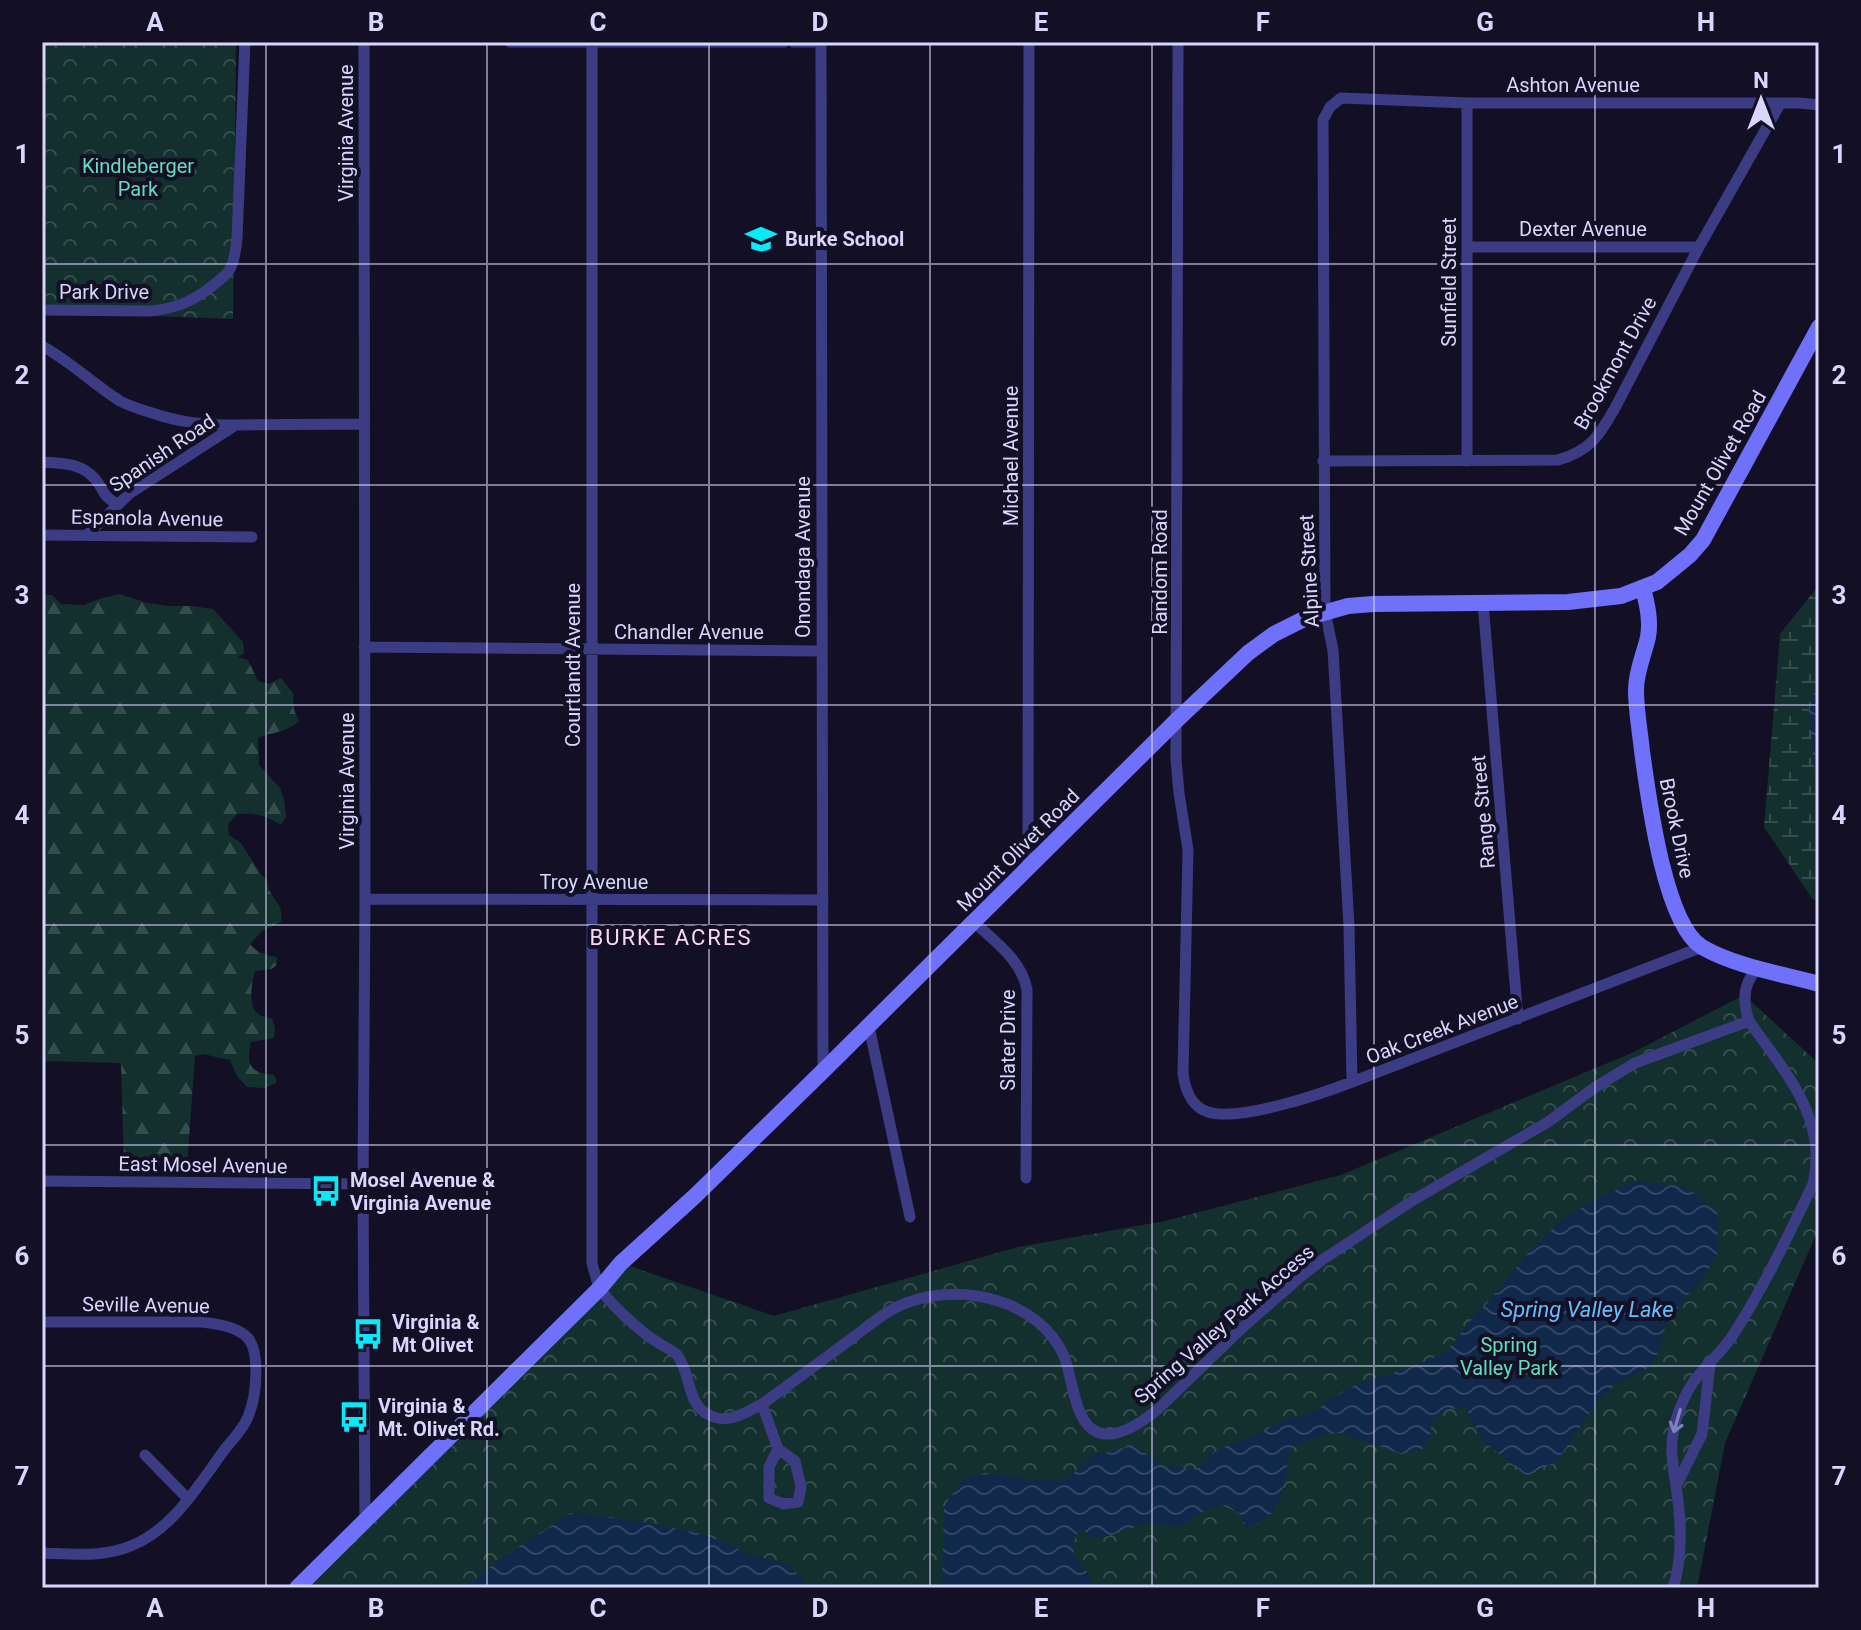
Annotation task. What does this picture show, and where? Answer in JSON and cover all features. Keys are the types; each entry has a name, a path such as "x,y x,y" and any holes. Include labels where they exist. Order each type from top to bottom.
{"street":[{"name":"Park Drive","path":"42,310 165,310 199,296 223,278 236,251 245,42"},
{"name":"Virginia Avenue","path":"364,42 365,1521"},
{"path":"510,42 784,42"},
{"name":"Courtlandt Avenue","path":"592,42 592,1263 600,1288"},
{"path":"793,42 821,42"},
{"name":"Onondaga Avenue","path":"821,42 823,1071"},
{"name":"Michael Avenue","path":"1028,869 1029,42"},
{"name":"Random Road","path":"1178,42 1176,760 1188,850 1183,1073 1191,1100"},
{"name":"Ashton Avenue","path":"1330,107 1341,98 1467,103 1819,105"},
{"name":"Sunfield Street","path":"1467,103 1467,461"},
{"name":"Brookmont Drive","path":"1323,461 1558,460 1593,442 1615,408 1699,247 1780,104"},
{"name":"Alpine Street","path":"1330,107 1323,120 1325,612 1333,650 1348,910 1352,1082"},
{"name":"Dexter Avenue","path":"1468,247 1699,247"},
{"name":"Mount Olivet Road","path":"297,1588 600,1288 621,1263 695,1196 1178,719 1260,643 1306,618 1348,606 1585,601 1621,596 1657,582 1674,570 1703,540 1819,327"},
{"path":"42,346 122,402 188,423 236,425"},
{"name":"Spanish Road","path":"87,535 117,504 236,425 364,424"},
{"path":"42,462 83,467 97,482 105,497 117,504"},
{"name":"Espanola Avenue","path":"42,535 252,537"},
{"name":"Brook Drive","path":"1643,588 1649,626 1636,689 1647,787 1659,858 1670,893 1687,931 1702,947"},
{"name":"Range Street","path":"1483,603 1518,1019"},
{"name":"Chandler Avenue","path":"364,647 821,651"},
{"name":"Troy Avenue","path":"365,899 823,900"},
{"name":"Slater Drive","path":"974,922 1014,960 1025,979 1026,1178"},
{"path":"1702,947 1730,960 1819,984"},
{"name":"Oak Creek Avenue","path":"1191,1100 1207,1112 1218,1113 1244,1112 1306,1098 1702,947"},
{"path":"1673,1588 1679,1565 1679,1523 1671,1464 1671,1442 1676,1421 1694,1381 1730,1340 1767,1279 1813,1184 1817,1169 1816,1138 1804,1103 1749,1021 1744,995 1748,981 1759,967"},
{"name":"Spring Valley Park Access","path":"600,1288 645,1333 676,1353 694,1399 705,1413 721,1419 743,1415 762,1404 905,1303 929,1296 991,1299 1022,1311 1043,1327 1060,1348 1079,1409 1088,1426 1103,1434 1119,1432 1157,1410 1299,1278 1415,1199 1548,1122 1635,1063 1749,1021"},
{"path":"869,1027 910,1217"},
{"name":"East Mosel Avenue","path":"42,1181 363,1184"},
{"name":"Seville Avenue","path":"42,1322 201,1322 219,1324 246,1336 251,1342 256,1374 249,1416 188,1499"},
{"path":"1676,1486 1702,1434 1710,1364"},
{"path":"762,1404 778,1449 795,1461 801,1487 798,1502 783,1504 769,1498 769,1467 778,1449"},
{"path":"42,1553 88,1555 112,1552 147,1538 164,1526 188,1499 145,1455"}],"green space":[{"name":"Kindleberger Park","path":"42,42 236,42 233,319 42,312"},
{"path":"1819,585 1819,900 1813,900 1764,827 1780,634"},
{"path":"119,594 147,603 213,609 243,642 244,653 238,657 248,660 258,681 269,684 281,678 293,693 294,710 299,721 285,730 258,738 259,765 280,788 284,800 286,816 281,825 249,814 237,814 228,824 229,835 240,842 267,880 282,915 281,922 262,931 250,944 262,953 277,957 277,965 271,969 255,971 251,993 255,1010 272,1019 274,1038 251,1042 249,1057 255,1070 274,1075 277,1082 265,1088 247,1087 237,1076 230,1060 203,1054 195,1056 187,1166 124,1165 121,1063 45,1061 42,1080 42,595 52,595 61,604 84,605"},
{"name":"Spring Valley Park","path":"1744,995 1816,1061 1819,1080 1819,1228 1725,1443 1697,1588 297,1588 621,1263 774,1316 1018,1247 1165,1221 1341,1175 1634,1052"}],"water":[{"path":"1819,673 1819,777 1814,766 1809,711"},
{"name":"Spring Valley Lake","path":"1636,1181 1686,1187 1717,1212 1718,1251 1707,1272 1665,1327 1659,1351 1648,1368 1616,1384 1596,1403 1557,1461 1527,1476 1483,1441 1466,1408 1446,1409 1432,1423 1430,1437 1421,1451 1401,1454 1341,1433 1325,1434 1289,1448 1286,1478 1274,1512 1247,1529 1240,1514 1222,1505 1199,1513 1185,1525 1145,1524 1102,1538 1079,1530 1073,1550 1091,1579 1093,1588 942,1588 944,1507 963,1478 987,1473 1027,1479 1067,1479 1096,1453 1134,1445 1163,1466 1196,1470 1216,1450 1257,1435 1280,1422 1315,1412 1331,1398 1357,1384 1417,1365 1446,1352 1528,1253 1560,1221 1597,1198"},
{"path":"571,1513 644,1522 706,1535 749,1554 787,1564 809,1588 465,1588 500,1559"}],"place":[{"name":"Burke School","path":"761,239"},
{"name":"Mosel Avenue & Virginia Avenue","path":"326,1191"},
{"name":"Virginia & Mt Olivet","path":"368,1334"},
{"name":"Virginia & Mt. Olivet Rd.","path":"354,1417"}],"district":[{"name":"BURKE ACRES","path":"671,937"}]}
